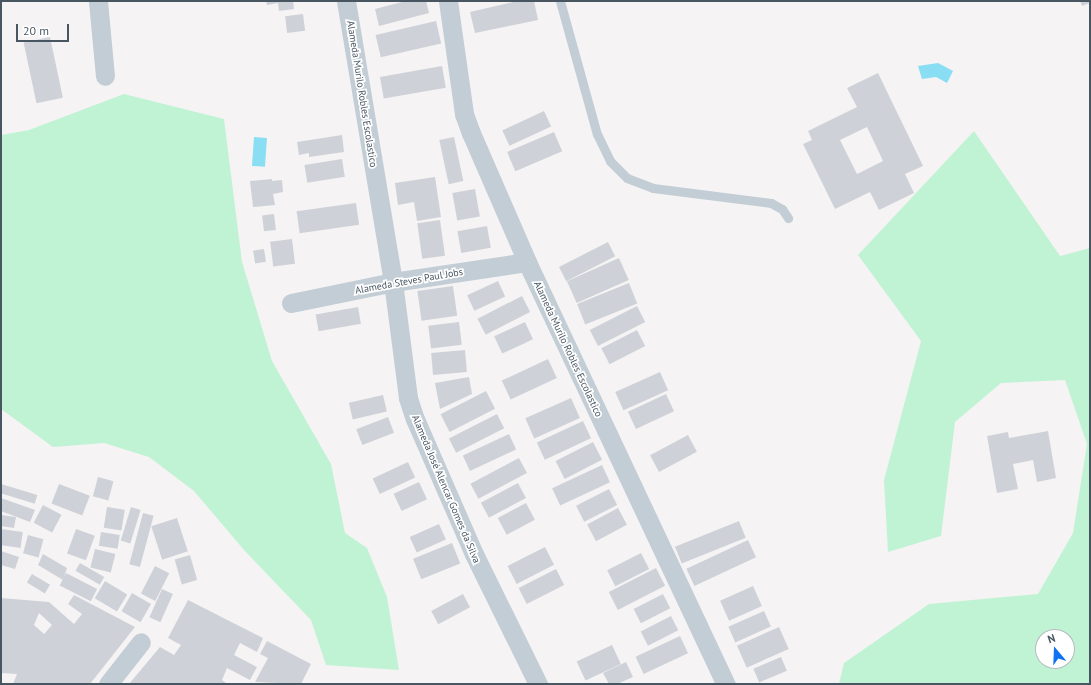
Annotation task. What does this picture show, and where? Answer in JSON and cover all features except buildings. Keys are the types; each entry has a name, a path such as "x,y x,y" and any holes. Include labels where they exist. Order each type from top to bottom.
{"street":[{"path":"98,1 105,76"},
{"name":"Alameda Murilo Robles Escolastico","path":"346,1 393,282"},
{"name":"Alameda Murilo Robles Escolastico","path":"448,1 464,114 527,262 726,684"},
{"name":"Alameda Steves Paul Jobs","path":"291,303 393,282 527,262"},
{"name":"Alameda José Alencar Gomes da Silva","path":"393,282 408,398 415,419 474,554 538,684"},
{"path":"108,684 141,642"}],"lane":[{"path":"560,1 597,134 610,161 628,178 653,188 764,201 782,209 788,218"}],"green space":[{"path":"124,94 224,119 242,262 272,361 331,464 345,533 367,548 387,597 399,670 326,665 311,620 244,550 194,491 149,457 104,443 53,447 1,409 1,135 29,130"},
{"path":"974,131 1060,256 1090,248 1090,684 839,684 844,663 929,604 1038,594 1073,533 1087,444 1065,380 1001,383 955,422 941,536 888,552 884,480 921,341 858,255"}],"water":[{"path":"938,63 953,71 947,83 936,77 922,79 918,66"},
{"path":"254,137 267,138 265,167 252,166"}]}
